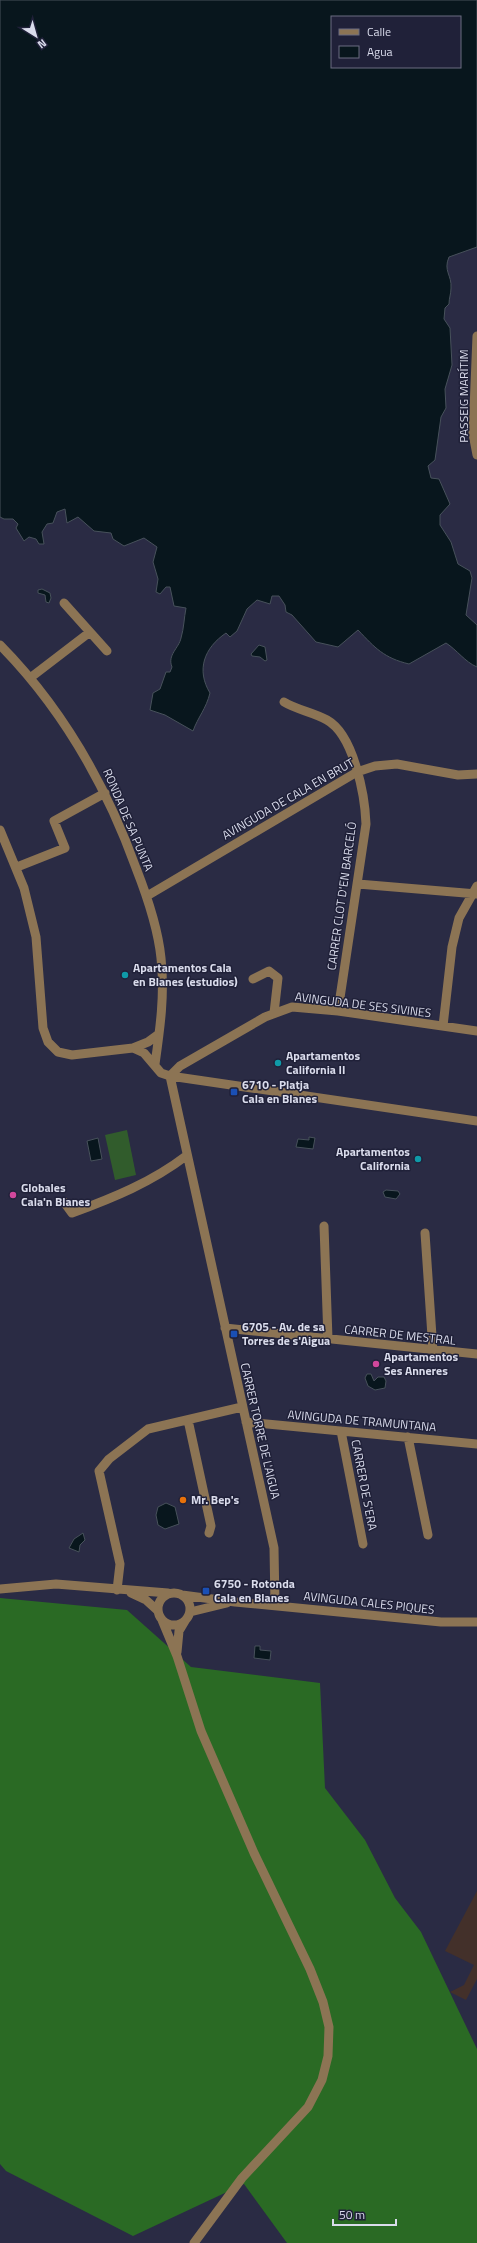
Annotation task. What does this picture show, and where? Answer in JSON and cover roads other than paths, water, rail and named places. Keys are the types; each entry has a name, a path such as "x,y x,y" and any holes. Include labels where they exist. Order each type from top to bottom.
{"street":[{"name":"PASSEIG MARÍTIM","path":"477,336 473,434 477,455"},
{"path":"64,603 107,651"},
{"path":"30,678 90,632"},
{"name":"RONDA DE SA PUNTA","path":"0,644 30,678 76,742 105,793 126,841 147,896 161,957 163,993 155,1064"},
{"name":"CARRER CLOT D'EN BARCELÓ","path":"284,702 296,709 327,720 335,727 344,738 357,772 363,795 366,824 338,1011"},
{"name":"AVINGUDA DE CALA EN BRUT","path":"147,896 357,772 375,766 397,764 451,774 477,774"},
{"path":"17,867 65,848 54,821 105,793"},
{"path":"0,830 17,867 24,888 36,937 42,1020 48,1042 58,1052 72,1055 133,1048 148,1042 159,1034"},
{"path":"358,884 476,891 460,918 452,947 443,1026"},
{"path":"253,979 269,971 278,978 274,1013"},
{"name":"AVINGUDA DE SES SIVINES","path":"170,1076 180,1066 274,1013 292,1007 338,1011 477,1031"},
{"path":"133,1048 144,1052 161,1073 170,1076 477,1121"},
{"name":"CARRER TORRE DE L'AIGUA","path":"170,1076 186,1156 274,1548 275,1605"},
{"path":"64,1202 72,1213 114,1198 154,1178 186,1156"},
{"path":"324,1226 328,1339"},
{"path":"425,1233 433,1351"},
{"name":"CARRER DE MESTRAL","path":"225,1328 433,1351 477,1354"},
{"path":"121,1591 120,1564 99,1471 109,1459 148,1429 242,1407"},
{"path":"188,1420 211,1526 209,1533"},
{"name":"AVINGUDA DE TRAMUNTANA","path":"246,1422 477,1444"},
{"name":"CARRER DE S'ERA","path":"341,1431 364,1544"},
{"path":"408,1437 428,1535"},
{"path":"0,1589 56,1584 121,1591 182,1595 190,1604 188,1616 180,1631 177,1656"},
{"path":"121,1591 146,1600 157,1610 162,1620 177,1656 201,1731 254,1853 310,1970 323,2002 329,2027 328,2056 322,2080 308,2107 242,2178 194,2243"},
{"path":"157,1610 162,1598 168,1593"},
{"name":"AVINGUDA CALES PIQUES","path":"182,1595 235,1602 441,1622 477,1622"},
{"name":"AVINGUDA CALES PIQUES","path":"188,1616 235,1602"},
{"path":"162,1620 174,1625 188,1616"}],"water":[{"path":"0,0 477,0 477,247 449,257 447,262 451,290 449,304 445,308 444,319 450,328 452,365 445,389 446,408 441,417 435,460 428,466 431,478 439,479 450,504 440,515 440,525 451,542 458,564 470,571 472,578 466,615 477,625 477,667 446,643 409,664 400,662 380,652 358,630 338,647 316,642 292,615 286,612 285,605 279,596 272,596 270,604 257,600 247,609 237,631 230,637 226,633 212,645 204,660 203,668 206,684 210,693 193,731 165,715 150,710 153,693 160,689 166,672 170,672 172,667 171,659 180,642 186,608 174,606 170,587 166,587 160,594 156,592 158,579 153,562 157,547 144,538 124,546 113,539 111,533 94,531 78,517 67,523 65,509 57,512 53,523 47,524 42,532 44,544 39,544 36,539 29,537 24,541 16,528 18,524 13,519 4,519 0,517"},
{"path":"42,589 50,593 51,598 49,603 46,602 45,595 38,593 38,590"},
{"path":"259,645 265,647 267,660 265,661 260,657 252,656 251,654"},
{"path":"309,1137 315,1138 313,1149 296,1147 298,1139 309,1140"},
{"path":"98,1138 102,1159 91,1161 87,1141"},
{"path":"386,1190 398,1191 400,1194 396,1199 385,1197 383,1192"},
{"path":"367,1374 371,1374 374,1381 378,1377 384,1377 386,1381 385,1388 375,1390 368,1386 365,1378"},
{"path":"166,1503 175,1507 179,1524 165,1529 158,1525 156,1515 158,1507"},
{"path":"83,1533 85,1540 80,1545 79,1552 69,1548 74,1539"},
{"path":"255,1646 260,1646 260,1650 271,1651 270,1660 254,1658"}],"place":[{"name":"Apartamentos Cala en Blanes (estudios)","path":"125,975"},
{"name":"Apartamentos California II","path":"278,1063"},
{"name":"6710 - Platja Cala en Blanes","path":"234,1092"},
{"name":"Apartamentos California","path":"418,1159"},
{"name":"Globales Cala'n Blanes","path":"13,1195"},
{"name":"6705 - Av. de sa Torres de s'Aigua","path":"234,1334"},
{"name":"Apartamentos Ses Anneres","path":"376,1364"},
{"name":"Mr. Bep's","path":"183,1500"},
{"name":"6750 - Rotonda Cala en Blanes","path":"206,1591"}]}
